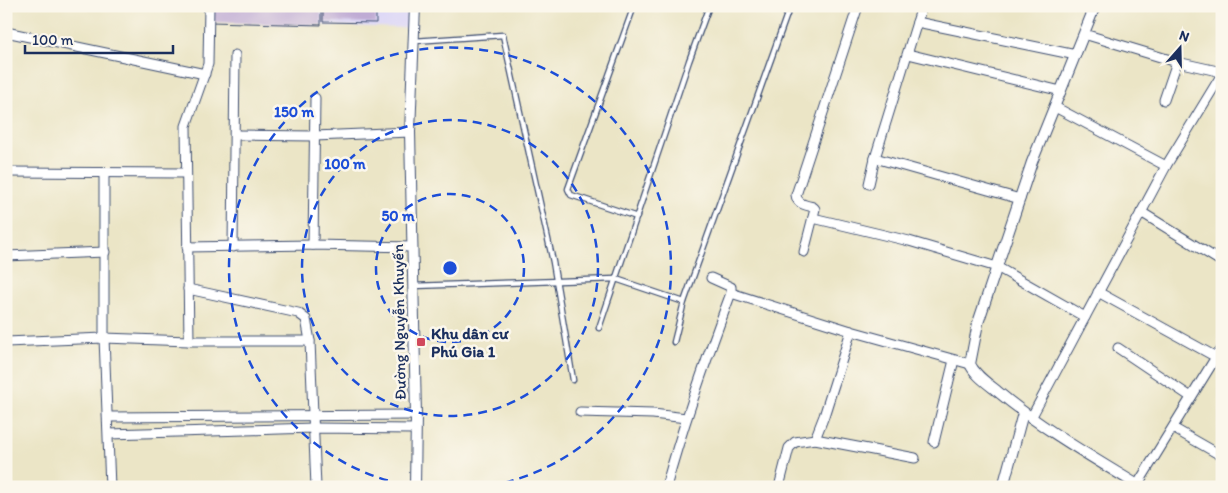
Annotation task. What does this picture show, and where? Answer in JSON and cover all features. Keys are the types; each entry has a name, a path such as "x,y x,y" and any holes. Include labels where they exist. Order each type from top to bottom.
{"street":[{"path":"189,341 186,126 208,64 209,6"},
{"name":"Đường Nguyễn Khuyến","path":"415,6 410,132 416,415 415,487"},
{"path":"804,252 814,208 800,203 796,199 796,195 858,6"},
{"path":"869,184 875,158 922,6"},
{"path":"1095,6 1032,162 978,324 970,364 972,369 986,382 1027,416 1138,486 1222,349"},
{"path":"917,22 1076,55"},
{"path":"6,32 205,74"},
{"path":"1003,487 1027,416 1085,316 1166,166 1222,73 1177,62 1084,34"},
{"path":"908,54 1061,91"},
{"path":"233,247 235,55"},
{"path":"1164,100 1177,62"},
{"path":"313,245 315,98"},
{"path":"1055,107 1166,166"},
{"path":"235,135 315,136 410,132"},
{"path":"875,158 1020,199"},
{"path":"6,172 186,173"},
{"path":"104,174 104,338 110,487"},
{"path":"1141,212 1222,262"},
{"path":"813,218 909,241 997,266 1085,316"},
{"path":"188,246 313,245 412,247"},
{"path":"6,256 104,252"},
{"path":"666,487 686,418 731,293 732,286 711,278"},
{"path":"188,289 298,313 306,319 310,341 316,487"},
{"path":"1098,292 1216,357"},
{"path":"731,293 851,331 970,364"},
{"path":"815,439 851,331"},
{"path":"6,342 104,338 189,341 310,341"},
{"path":"1118,348 1192,398"},
{"path":"934,442 954,360"},
{"path":"580,412 653,414 686,418"},
{"path":"108,417 313,414 416,415"},
{"path":"109,434 313,428 415,430"},
{"path":"1173,428 1222,456"},
{"path":"778,487 789,448 795,442 815,439 915,458"}],"lane":[{"path":"634,6 568,189 571,195 637,217"},
{"path":"599,328 709,6"},
{"path":"674,342 684,302 790,6"},
{"path":"413,41 503,35 555,280 573,380"},
{"path":"413,286 616,279 684,302"}],"shaded area":[{"path":"211,6 408,6 408,28 210,22"}],"building":[{"path":"211,6 321,6 321,25 210,22"},
{"path":"323,6 376,8 376,23 323,22"}],"place":[{"name":"Khu dân cư Phú Gia 1","path":"421,342"}]}
